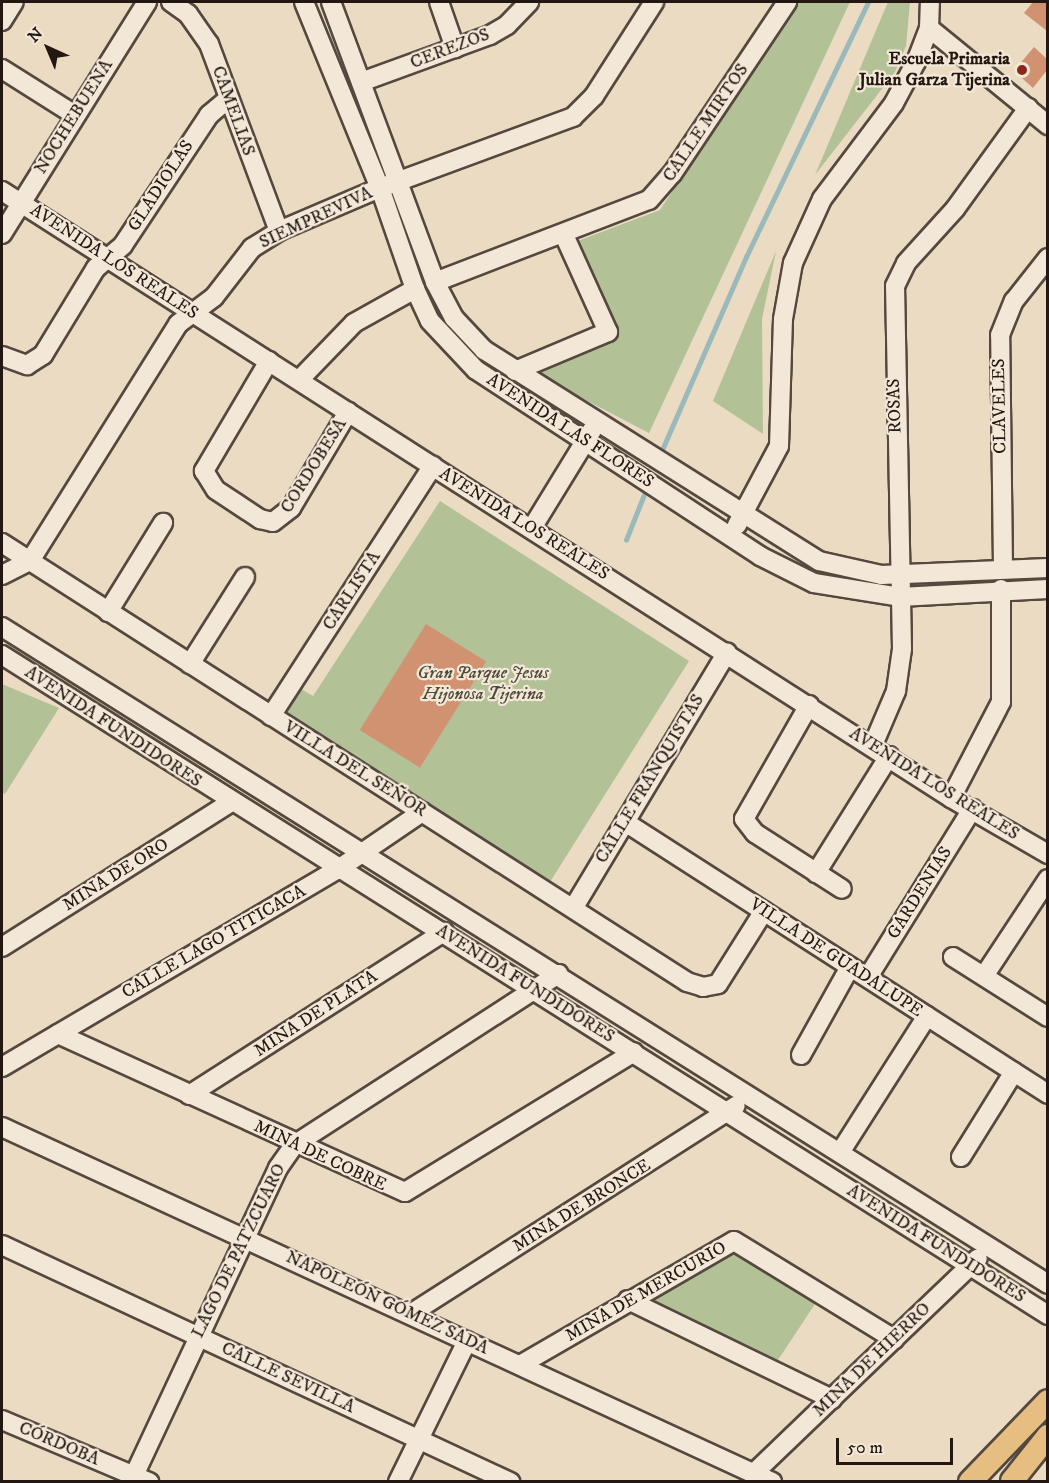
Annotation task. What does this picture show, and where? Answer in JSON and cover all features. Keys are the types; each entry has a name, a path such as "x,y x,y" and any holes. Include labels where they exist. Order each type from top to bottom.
{"main road":[{"path":"970,1482 1047,1401"},
{"path":"1012,1481 1047,1436"},
{"path":"1012,1481 1047,1448"}],"street":[{"path":"2,21 14,2"},
{"name":"NOCHEBUENA","path":"2,234 147,2"},
{"name":"CAMELIAS","path":"171,2 188,14 205,37 279,231"},
{"name":"AVENIDA LAS FLORES","path":"304,2 435,282 463,330 515,371 742,516 819,561 900,575 1003,567 1047,568"},
{"name":"AVENIDA LAS FLORES","path":"330,2 361,82 415,290 436,329 476,370 730,536 814,583 900,597 1001,589 1047,589"},
{"path":"439,2 455,48"},
{"name":"CEREZOS","path":"361,82 455,48 507,25 529,2"},
{"name":"SIEMPREVIVA","path":"30,561 178,324 214,297 252,248 279,231 389,185 573,117 594,96 654,2"},
{"name":"CALLE MIRTOS","path":"435,282 635,209 661,190 787,2"},
{"path":"730,536 779,446 783,319 793,262 822,199 894,103 930,28 930,2"},
{"path":"930,28 1047,125"},
{"path":"2,69 75,115"},
{"name":"GLADIOLAS","path":"2,356 19,365 39,360 90,276 123,245 209,114 228,99"},
{"name":"ROSAS","path":"873,745 901,671 895,286 906,264 955,209 1028,108"},
{"name":"AVENIDA LOS REALES","path":"2,191 873,745 951,798 1047,854"},
{"path":"515,371 608,332 564,235"},
{"name":"CLAVELES","path":"1003,567 1000,335 1014,301 1047,258"},
{"path":"299,380 354,323 415,290"},
{"name":"CORDOBESA","path":"269,361 205,465 206,477 216,490 260,519 279,520 291,508 348,411"},
{"path":"532,528 596,423"},
{"name":"CARLISTA","path":"271,716 433,466"},
{"path":"108,612 163,523"},
{"name":"VILLA DEL SEÑOR","path":"2,543 574,907 687,982 712,987 729,972 764,911"},
{"path":"2,575 30,561"},
{"path":"190,664 245,578"},
{"path":"951,798 1001,702 1001,589"},
{"name":"AVENIDA FUNDIDORES","path":"2,627 842,1151 1047,1284"},
{"name":"CALLE FRANQUISTAS","path":"574,907 726,652"},
{"name":"AVENIDA FUNDIDORES","path":"2,655 230,803 337,870 444,932 1047,1315"},
{"path":"809,705 749,806 745,823 842,889"},
{"path":"816,873 889,756"},
{"name":"MINA DE ORO","path":"2,947 230,803"},
{"name":"GARDENIAS","path":"868,977 972,809"},
{"name":"CALLE LAGO TITICACA","path":"2,1067 337,870 422,812"},
{"name":"VILLA DE GUADALUPE","path":"625,822 1047,1094"},
{"path":"984,976 1047,879"},
{"name":"MINA DE PLATA","path":"189,1095 444,932"},
{"path":"953,957 1047,1017"},
{"path":"801,1055 850,967"},
{"name":"LAGO DE PATZCUARO","path":"138,1479 198,1336 245,1236 294,1145 536,992 558,974"},
{"path":"842,1151 927,1016"},
{"name":"MINA DE COBRE","path":"58,1034 294,1145 405,1192 634,1052"},
{"path":"960,1158 1014,1072"},
{"name":"MINA DE BRONCE","path":"412,1313 730,1113 746,1093"},
{"name":"NAPOLEÓN GÓMEZ SADA","path":"2,1127 245,1236 772,1482"},
{"name":"MINA DE MERCURIO","path":"520,1365 628,1300 734,1241 894,1339"},
{"name":"CALLE SEVILLA","path":"2,1245 510,1482"},
{"name":"MINA DE HIERRO","path":"754,1473 988,1247"},
{"path":"628,1300 832,1399"},
{"path":"398,1482 467,1341"},
{"name":"CÓRDOBA","path":"2,1420 138,1479"}],"green space":[{"path":"796,2 850,2 649,433 528,370 618,337 575,242 660,210"},
{"path":"888,2 910,2 906,46 895,72 815,175"},
{"path":"776,251 762,319 763,434 713,401"},
{"name":"Gran Parque Jesus Hijonosa Tijerina","path":"440,501 689,661 550,882 285,715 301,689 313,696"},
{"path":"2,684 59,708 5,794 2,792"},
{"path":"731,1243 817,1301 778,1360 646,1297"}],"building":[{"path":"1033,2 1047,2 1047,31 1024,13"},
{"path":"1034,47 1047,59 1047,70 1033,88 1014,71"},
{"path":"426,624 486,662 420,768 360,730"}],"waterway":[{"path":"659,457 746,257 868,2"},
{"path":"626,540 647,487"}],"place":[{"name":"Escuela Primaria Julian Garza Tijerina","path":"1022,70"}]}
